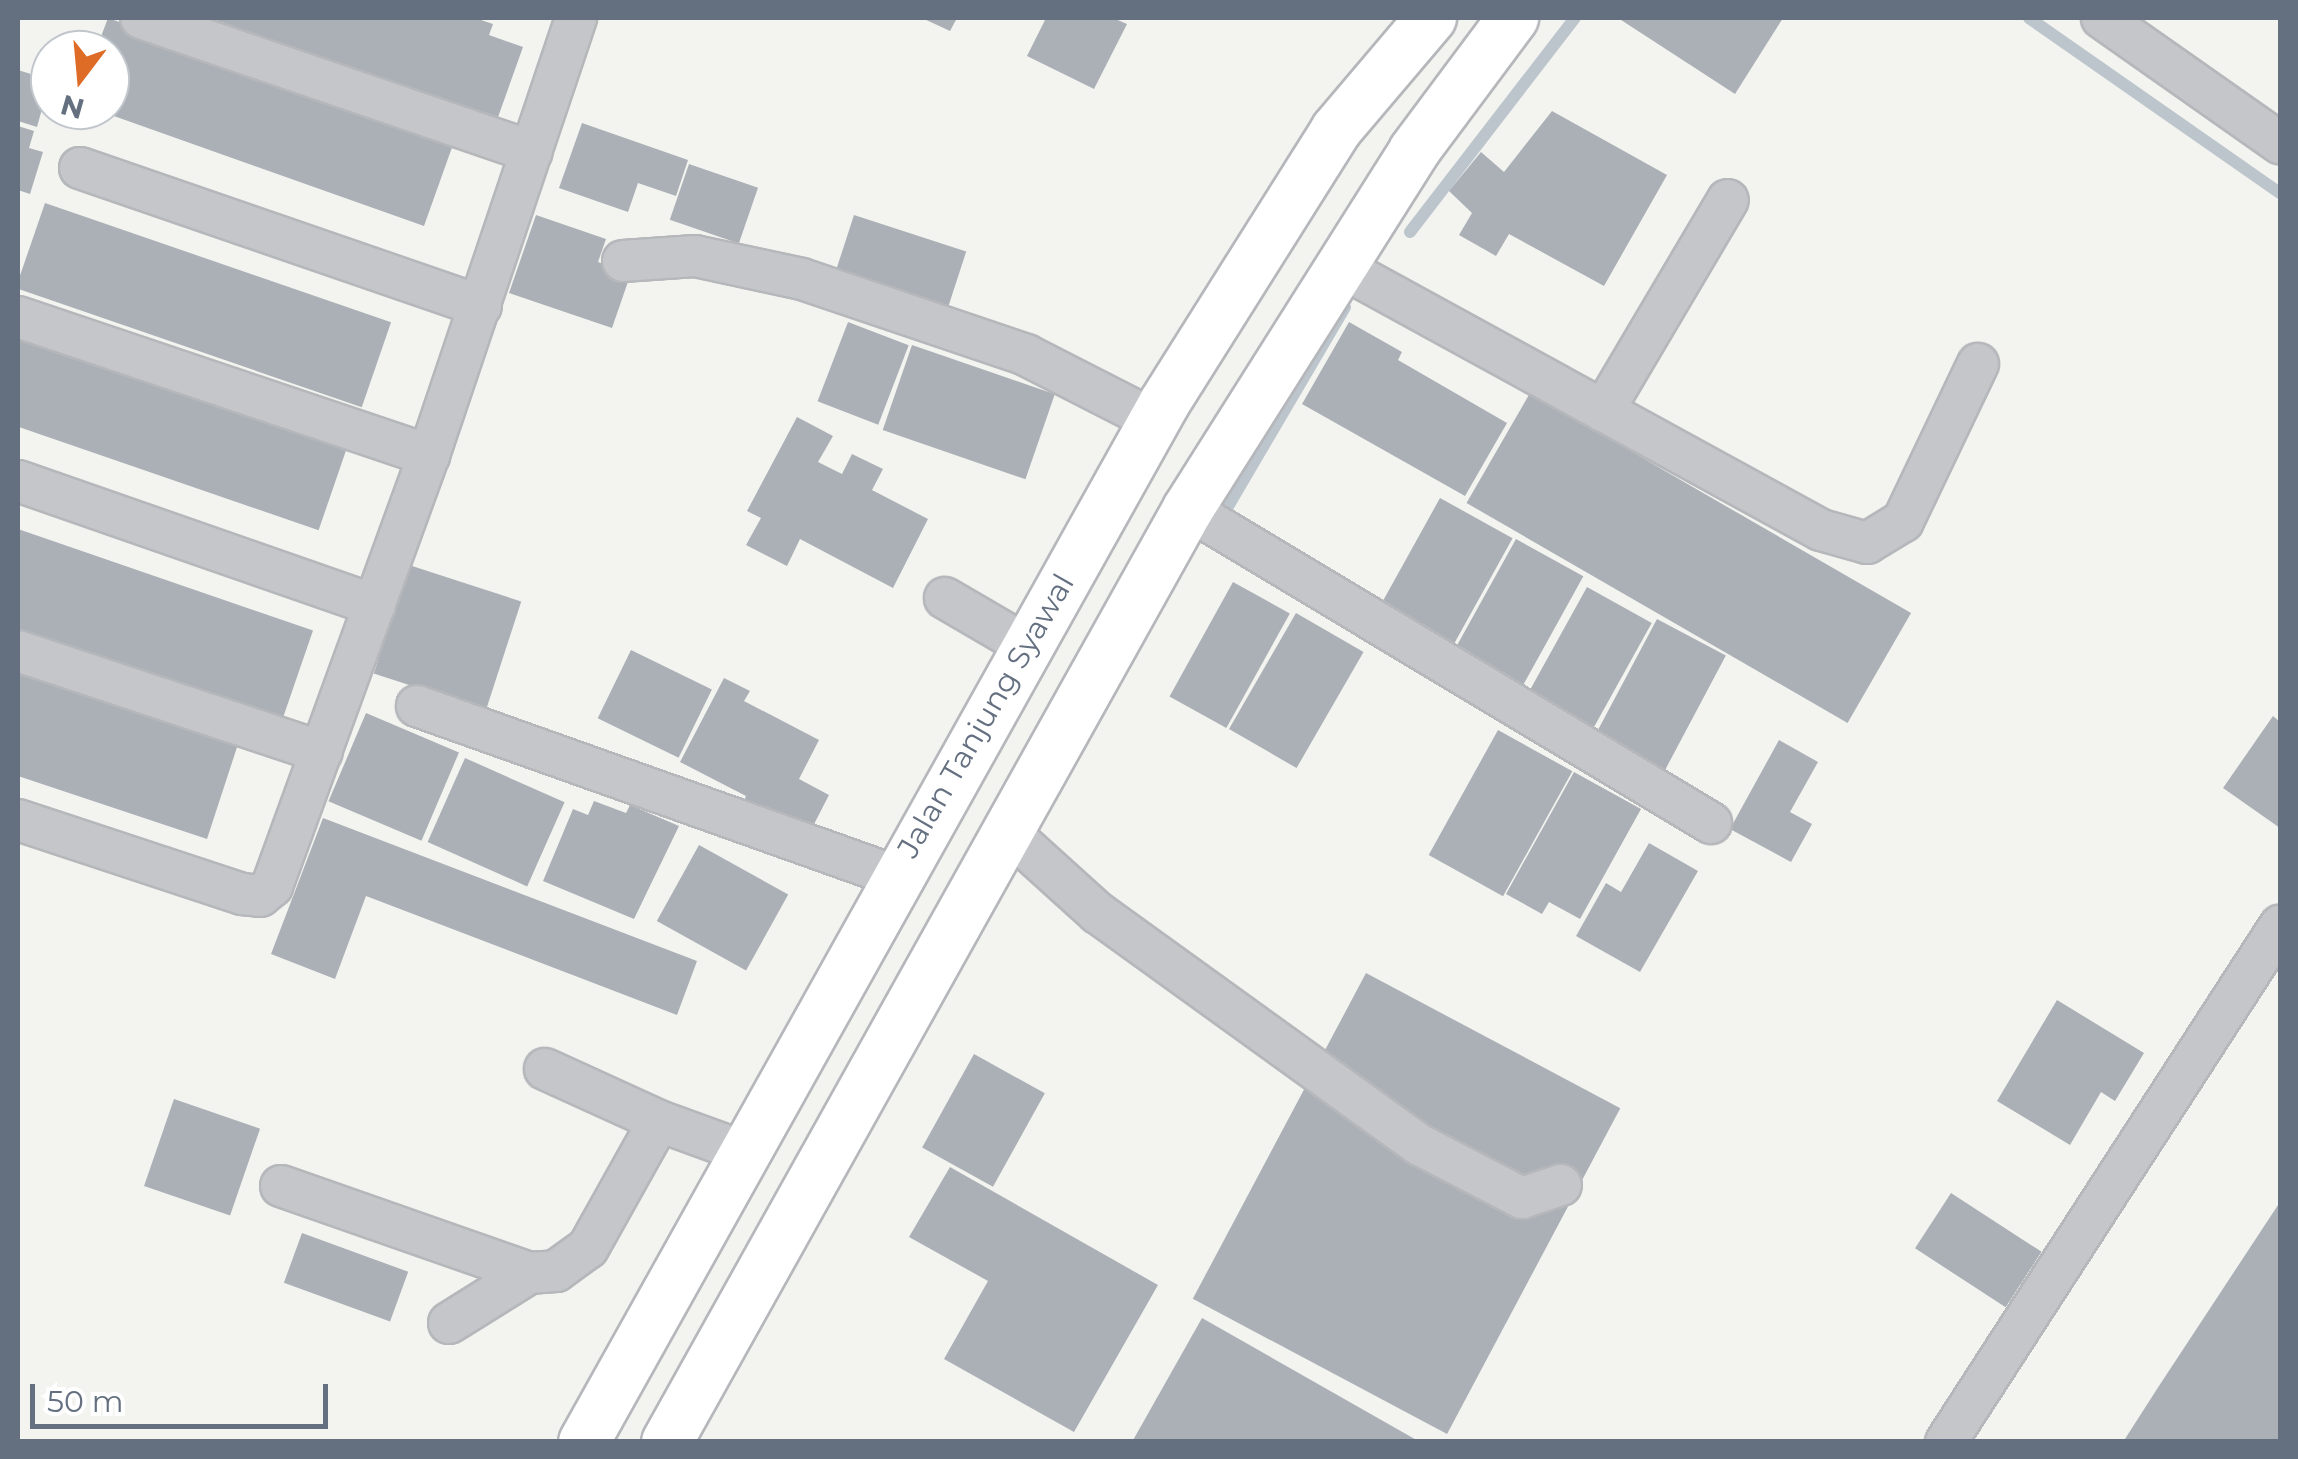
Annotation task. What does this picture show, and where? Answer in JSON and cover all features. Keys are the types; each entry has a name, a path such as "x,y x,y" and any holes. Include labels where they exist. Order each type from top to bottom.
{"main road":[{"name":"Jalan Tanjung Syawal","path":"584,1442 895,876 1154,421 1336,130 1431,18"},
{"path":"667,1442 1188,509 1414,152 1514,18"}],"street":[{"path":"142,18 532,152"},
{"path":"18,820 260,896 272,886 481,306 576,18"},
{"path":"2105,18 2280,143"},
{"path":"80,168 481,306"},
{"path":"1602,411 1728,200"},
{"path":"623,261 696,256 802,279 1026,354 1154,421"},
{"path":"1341,267 1821,530 1867,544 1903,521 1978,364"},
{"path":"18,317 429,454"},
{"path":"18,481 375,604"},
{"path":"1188,509 1711,823"},
{"path":"945,598 1026,646"},
{"path":"18,651 322,752"},
{"path":"416,706 895,876"},
{"path":"1006,830 1098,914 1420,1144 1522,1198 1560,1186"},
{"path":"1946,1442 2280,926"},
{"path":"545,1068 659,1121 744,1152"},
{"path":"281,1186 529,1272 556,1272 588,1248 659,1121"},
{"path":"450,1322 529,1272"}],"building":[{"path":"108,18 455,139 424,226 130,122 130,30 104,30"},
{"path":"210,18 475,18 493,24 489,35 523,47 497,120"},
{"path":"922,18 957,18 950,31"},
{"path":"1046,18 1113,18 1127,24 1094,89 1027,56"},
{"path":"1618,18 1783,18 1735,94"},
{"path":"18,70 30,74 30,125 18,121"},
{"path":"1552,111 1667,175 1604,286 1509,234 1496,256 1459,235 1472,213 1449,191 1481,152 1504,172"},
{"path":"582,123 688,160 676,196 638,183 628,212 559,188"},
{"path":"18,126 34,131 29,148 43,152 30,194 18,190"},
{"path":"689,164 758,188 739,244 670,220"},
{"path":"45,203 391,322 362,407 18,289"},
{"path":"536,215 606,239 598,262 631,273 612,328 509,293"},
{"path":"854,215 966,251 946,313 834,277"},
{"path":"18,322 351,437 319,530 18,427"},
{"path":"848,322 909,345 878,425 818,401"},
{"path":"1349,322 1402,352 1398,360 1507,423 1465,496 1302,404"},
{"path":"912,345 1055,394 1025,479 883,430"},
{"path":"1530,393 1911,613 1848,723 1466,503"},
{"path":"797,417 833,436 818,462 842,474 852,454 883,469 872,490 928,519 893,588 800,539 787,566 746,545 761,518 747,511"},
{"path":"1440,498 1513,538 1445,660 1373,620"},
{"path":"18,529 313,631 278,731 18,641"},
{"path":"1516,539 1583,576 1516,698 1449,661"},
{"path":"409,565 521,601 486,710 374,673"},
{"path":"1233,582 1290,614 1226,728 1169,697"},
{"path":"1587,587 1652,623 1588,737 1523,702"},
{"path":"1296,613 1364,652 1297,768 1229,729"},
{"path":"1657,619 1726,656 1662,776 1593,739"},
{"path":"631,650 712,689 679,758 598,718"},
{"path":"18,658 242,732 207,839 18,776"},
{"path":"724,678 750,691 744,701 819,740 799,779 829,795 811,830 740,809 746,796 680,762"},
{"path":"366,713 459,752 421,841 328,801"},
{"path":"2273,716 2280,722 2280,828 2223,788"},
{"path":"1498,730 1572,771 1503,896 1429,855"},
{"path":"1779,740 1818,762 1790,812 1812,824 1791,862 1730,829"},
{"path":"465,758 565,802 527,886 428,842"},
{"path":"1574,772 1641,809 1580,919 1549,902 1542,914 1506,894"},
{"path":"594,801 626,813 630,805 679,826 634,919 543,881 573,809 588,815"},
{"path":"323,818 697,961 677,1015 366,896 335,979 271,954"},
{"path":"1649,843 1698,871 1640,972 1576,936 1606,883 1621,892"},
{"path":"699,845 788,894 746,971 657,921"},
{"path":"1366,973 1620,1108 1447,1434 1193,1299"},
{"path":"2057,1000 2144,1053 2115,1101 2101,1092 2070,1145 1997,1101"},
{"path":"974,1054 1045,1093 993,1187 922,1148"},
{"path":"174,1099 260,1129 230,1216 144,1186"},
{"path":"950,1167 1158,1285 1074,1432 944,1359 988,1281 909,1237"},
{"path":"1951,1193 2042,1252 2006,1307 1915,1248"},
{"path":"2280,1202 2280,1442 2123,1442 2157,1389"},
{"path":"302,1233 408,1272 390,1321 284,1283"},
{"path":"1202,1318 1420,1442 1132,1442"}],"waterway":[{"path":"1410,232 1575,18"},
{"path":"2029,18 2280,193"},
{"path":"1223,515 1345,307"}]}
